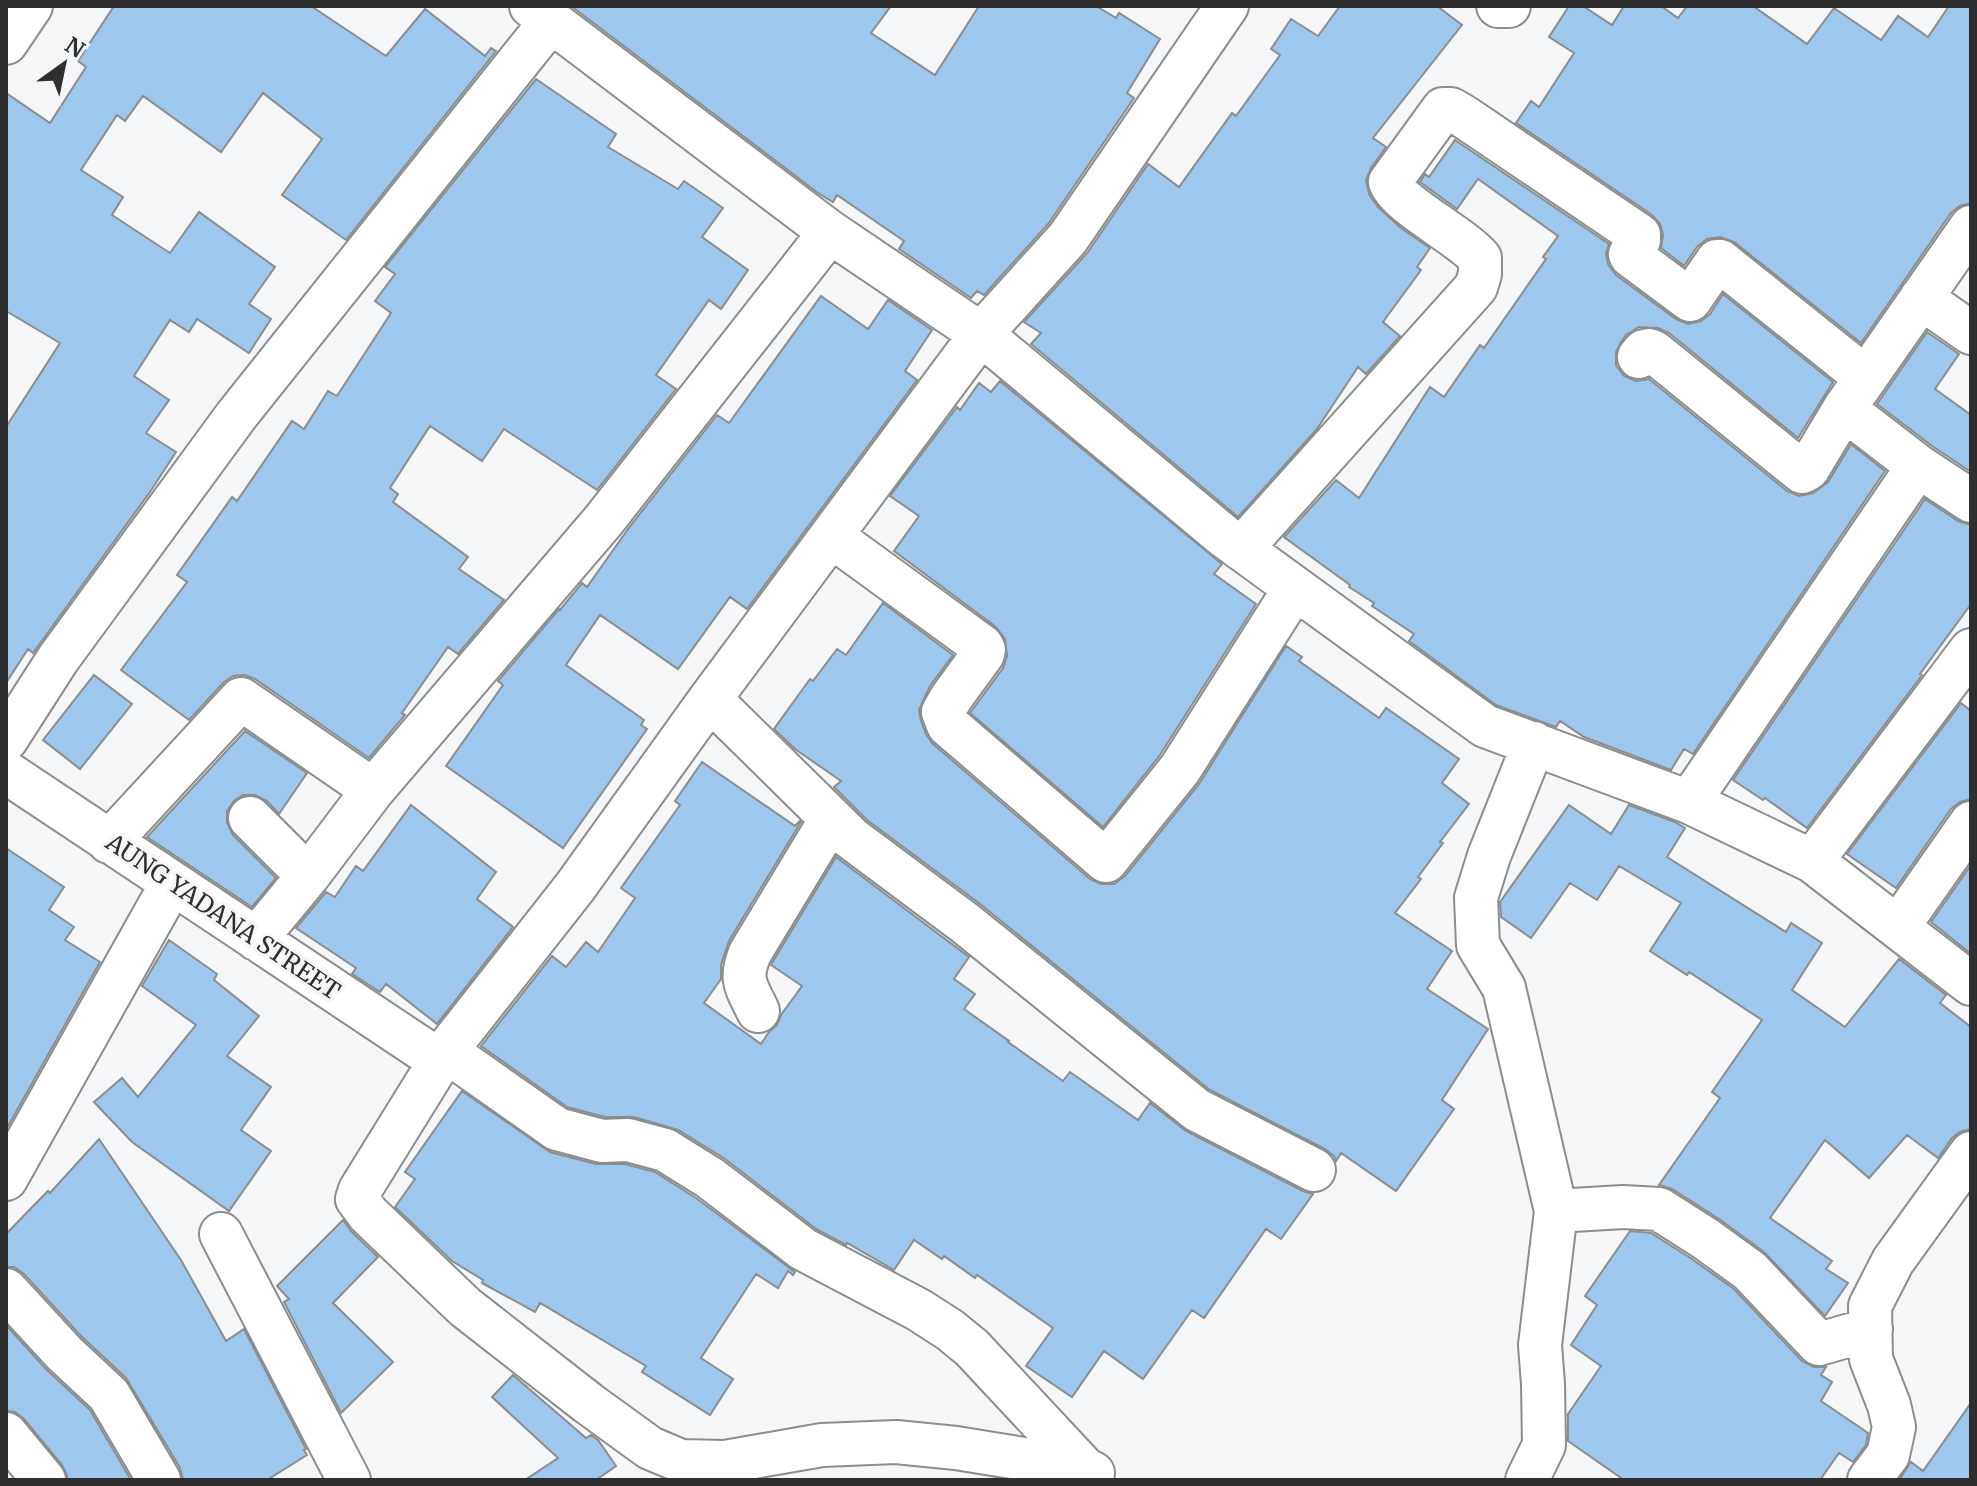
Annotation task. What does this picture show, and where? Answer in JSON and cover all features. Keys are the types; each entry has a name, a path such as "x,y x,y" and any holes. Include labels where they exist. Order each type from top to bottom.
{"street":[{"path":"6,43 31,6"},
{"path":"1096,1475 956,1448 896,1442 822,1445 671,1470 650,1448 465,1307 357,1199 443,1056 575,887 710,699 981,334 1068,238 1227,6"},
{"path":"1498,6 1509,6"},
{"path":"6,740 58,659 236,416 541,14 830,232 981,334 1225,537 1485,726 1689,802 1812,861 1971,984"},
{"path":"1241,549 1476,287 1480,258 1470,246 1403,200 1390,182 1443,109 1451,109 1463,116 1639,235 1631,256 1689,299 1720,261 1855,393 1918,466 1971,501"},
{"path":"1639,357 1644,351 1654,352 1802,472 1808,469 1855,393 1971,227"},
{"path":"256,939 373,790 604,520 830,232"},
{"path":"1921,298 1971,333"},
{"path":"1689,802 1918,466"},
{"path":"831,536 982,646 983,654 943,712 948,725 1106,861 1180,769 1295,588"},
{"path":"1812,861 1971,650"},
{"path":"109,842 241,699 373,790"},
{"path":"710,699 851,838 965,923 1197,1110 1314,1170"},
{"path":"1527,1480 1544,1445 1540,1345 1556,1211 1504,988 1478,945 1476,898 1489,856 1534,743"},
{"name":"AUNG YADANA STREET","path":"6,772 256,939 443,1056 478,1072 557,1129 602,1141 628,1140 665,1150 710,1178 803,1249 919,1310 972,1348 1096,1475"},
{"path":"250,818 308,876"},
{"path":"758,1011 744,979 744,968 831,819"},
{"path":"1898,927 1971,823"},
{"path":"6,1179 172,883"},
{"path":"1869,1480 1888,1455 1894,1427 1871,1359 1870,1306 1893,1261 1971,1153"},
{"path":"1556,1211 1623,1207 1659,1209 1750,1271 1819,1344 1871,1329"},
{"path":"221,1234 349,1480"},
{"path":"6,1290 64,1353 109,1395 159,1480"},
{"path":"6,1434 44,1480"}],"building":[{"path":"114,6 311,6 386,56 425,9 485,56 491,48 496,51 346,240 282,195 322,139 263,93 221,152 143,96 125,121 117,115 81,170 123,197 112,215 170,253 199,212 275,267 249,304 271,319 249,353 197,319 189,332 170,320 134,376 169,400 146,433 176,452 33,653 28,649 6,683 6,427 60,343 6,311 6,93 50,123 86,67 78,61"},
{"path":"571,6 891,6 871,33 935,75 979,6 1096,6 1116,18 1119,13 1160,39 1127,93 1134,98 1049,223 984,295 977,291 971,298 899,249 904,241 837,195 833,202 818,193"},
{"path":"1340,6 1437,6 1462,25 1373,138 1386,147 1366,180 1369,194 1378,207 1430,248 1417,267 1421,270 1383,322 1400,336 1366,374 1358,367 1317,429 1238,517 1031,344 1041,333 1024,322 1088,252 1148,164 1179,187 1232,113 1236,116 1280,55 1271,49 1291,19 1318,36"},
{"path":"1569,6 1583,6 1612,25 1624,6 1661,6 1678,18 1687,6 1753,6 1807,44 1834,8 1881,40 1898,16 1928,37 1949,6 1971,6 1971,203 1951,213 1861,343 1734,242 1720,237 1707,239 1697,247 1684,266 1661,248 1663,235 1660,224 1652,215 1516,123 1531,101 1539,107 1574,53 1549,37"},
{"path":"536,79 616,134 608,147 678,189 684,181 723,208 702,237 748,270 721,309 709,300 656,375 676,389 597,490 504,429 482,461 430,426 390,488 398,494 393,502 468,557 459,569 504,600 458,654 448,647 402,713 405,715 369,758 245,675 233,676 224,682 189,720 121,670 187,582 177,575 232,497 237,501 292,421 304,429 328,391 337,396 391,313 375,301 395,274 385,267"},
{"path":"1455,140 1609,244 1606,253 1608,264 1616,275 1676,319 1688,324 1701,321 1710,314 1723,294 1833,382 1798,438 1669,333 1658,328 1639,327 1621,342 1616,352 1616,365 1624,376 1636,381 1649,379 1787,491 1799,496 1813,493 1828,482 1851,444 1885,471 1693,754 1684,749 1671,770 1584,737 1560,721 1556,727 1496,705 1409,641 1414,634 1372,606 1374,603 1284,537 1336,480 1359,498 1430,387 1444,397 1480,345 1484,348 1546,259 1543,257 1558,236 1478,179 1457,209 1420,182 1425,174 1429,177"},
{"path":"821,296 868,329 888,300 932,330 905,371 917,380 747,609 730,597 678,669 600,615 566,665 644,720 641,725 647,729 563,848 446,766 503,685 498,681 582,583 587,587 717,415 729,423"},
{"path":"1927,332 1959,354 1935,389 1971,415 1971,472 1877,404"},
{"path":"1000,381 1222,564 1214,574 1256,604 1160,755 1103,827 970,713 1003,668 1007,656 1005,639 996,627 894,551 919,516 890,496 957,407 960,410 979,383 991,392"},
{"path":"1925,499 1958,521 1971,525 1971,604 1922,675 1807,828 1733,780"},
{"path":"883,603 953,655 930,686 919,710 932,743 1090,879 1101,884 1114,884 1125,876 1199,784 1286,646 1302,657 1299,661 1379,718 1386,708 1459,759 1442,783 1469,804 1440,842 1443,843 1418,877 1421,879 1395,913 1452,951 1427,989 1488,1029 1442,1100 1454,1109 1396,1191 1341,1153 1336,1161 1325,1149 1210,1090 980,904 867,820 834,787 841,781 795,749 774,729 810,679 813,681 837,649 846,655"},
{"path":"94,675 132,704 80,769 43,740"},
{"path":"1961,703 1971,711 1971,799 1951,809 1896,888 1847,854"},
{"path":"245,731 307,773 279,814 267,801 255,795 243,795 227,811 227,823 233,835 276,878 252,907 147,837"},
{"path":"702,762 795,826 801,822 729,941 721,965 721,979 704,1003 761,1044 802,986 771,965 836,857 969,957 954,979 975,994 964,1009 1063,1081 1070,1072 1138,1120 1150,1103 1186,1131 1313,1194 1281,1239 1266,1229 1204,1318 1192,1310 1143,1379 1104,1351 1072,1397 1026,1366 1053,1328 977,1275 975,1278 914,1240 894,1270 816,1229 725,1159 678,1130 634,1117 605,1117 567,1107 481,1046 552,956 566,967 586,942 598,952 635,898 621,888 680,805 675,801"},
{"path":"411,805 496,872 477,899 513,927 437,1024 386,984 380,992 352,974 356,968 296,928 326,892 335,897 356,866 363,871"},
{"path":"1569,805 1611,834 1629,805 1685,828 1667,857 1786,932 1791,923 1822,943 1792,990 1845,1027 1899,959 1946,995 1940,1003 1971,1027 1971,1129 1952,1138 1938,1158 1907,1135 1869,1178 1825,1140 1770,1218 1832,1261 1826,1269 1848,1283 1825,1316 1764,1252 1672,1189 1659,1185 1720,1098 1712,1092 1762,1020 1689,972 1687,975 1650,951 1681,903 1619,866 1597,900 1570,883 1531,938 1501,917 1500,902"},
{"path":"6,848 64,887 49,910 74,927 65,940 100,962 6,1130"},
{"path":"1971,865 1971,954 1931,922"},
{"path":"169,940 217,974 214,980 259,1016 227,1056 271,1087 241,1130 271,1151 229,1211 132,1142 94,1102 122,1078 138,1097 196,1025 142,986"},
{"path":"462,1091 550,1152 596,1164 625,1164 655,1172 696,1198 795,1272 793,1275 788,1271 778,1288 756,1274 701,1358 733,1379 710,1415 642,1372 646,1366 540,1303 535,1312 482,1283 483,1280 452,1261 395,1207 415,1179 405,1172"},
{"path":"99,1139 181,1260 226,1341 244,1329 306,1449 307,1455 267,1480 183,1480 180,1468 126,1378 81,1336 24,1274 14,1267 6,1267 6,1234 48,1191 50,1193"},
{"path":"343,1220 378,1257 333,1303 393,1362 341,1413 284,1302 289,1299 277,1286"},
{"path":"1630,1231 1651,1233 1692,1259 1734,1289 1802,1361 1814,1367 1826,1367 1821,1375 1832,1382 1821,1401 1868,1433 1866,1445 1853,1462 1839,1453 1820,1480 1624,1480 1568,1441 1568,1414 1601,1366 1571,1345 1597,1305 1585,1296"},
{"path":"6,1325 46,1369 90,1410 131,1480 67,1480 62,1465 24,1419 15,1412 6,1411"},
{"path":"513,1375 586,1438 591,1435 598,1440 616,1466 596,1480 525,1480 558,1458 492,1397"},
{"path":"1971,1403 1971,1480 1899,1480 1911,1462 1923,1471"}]}
